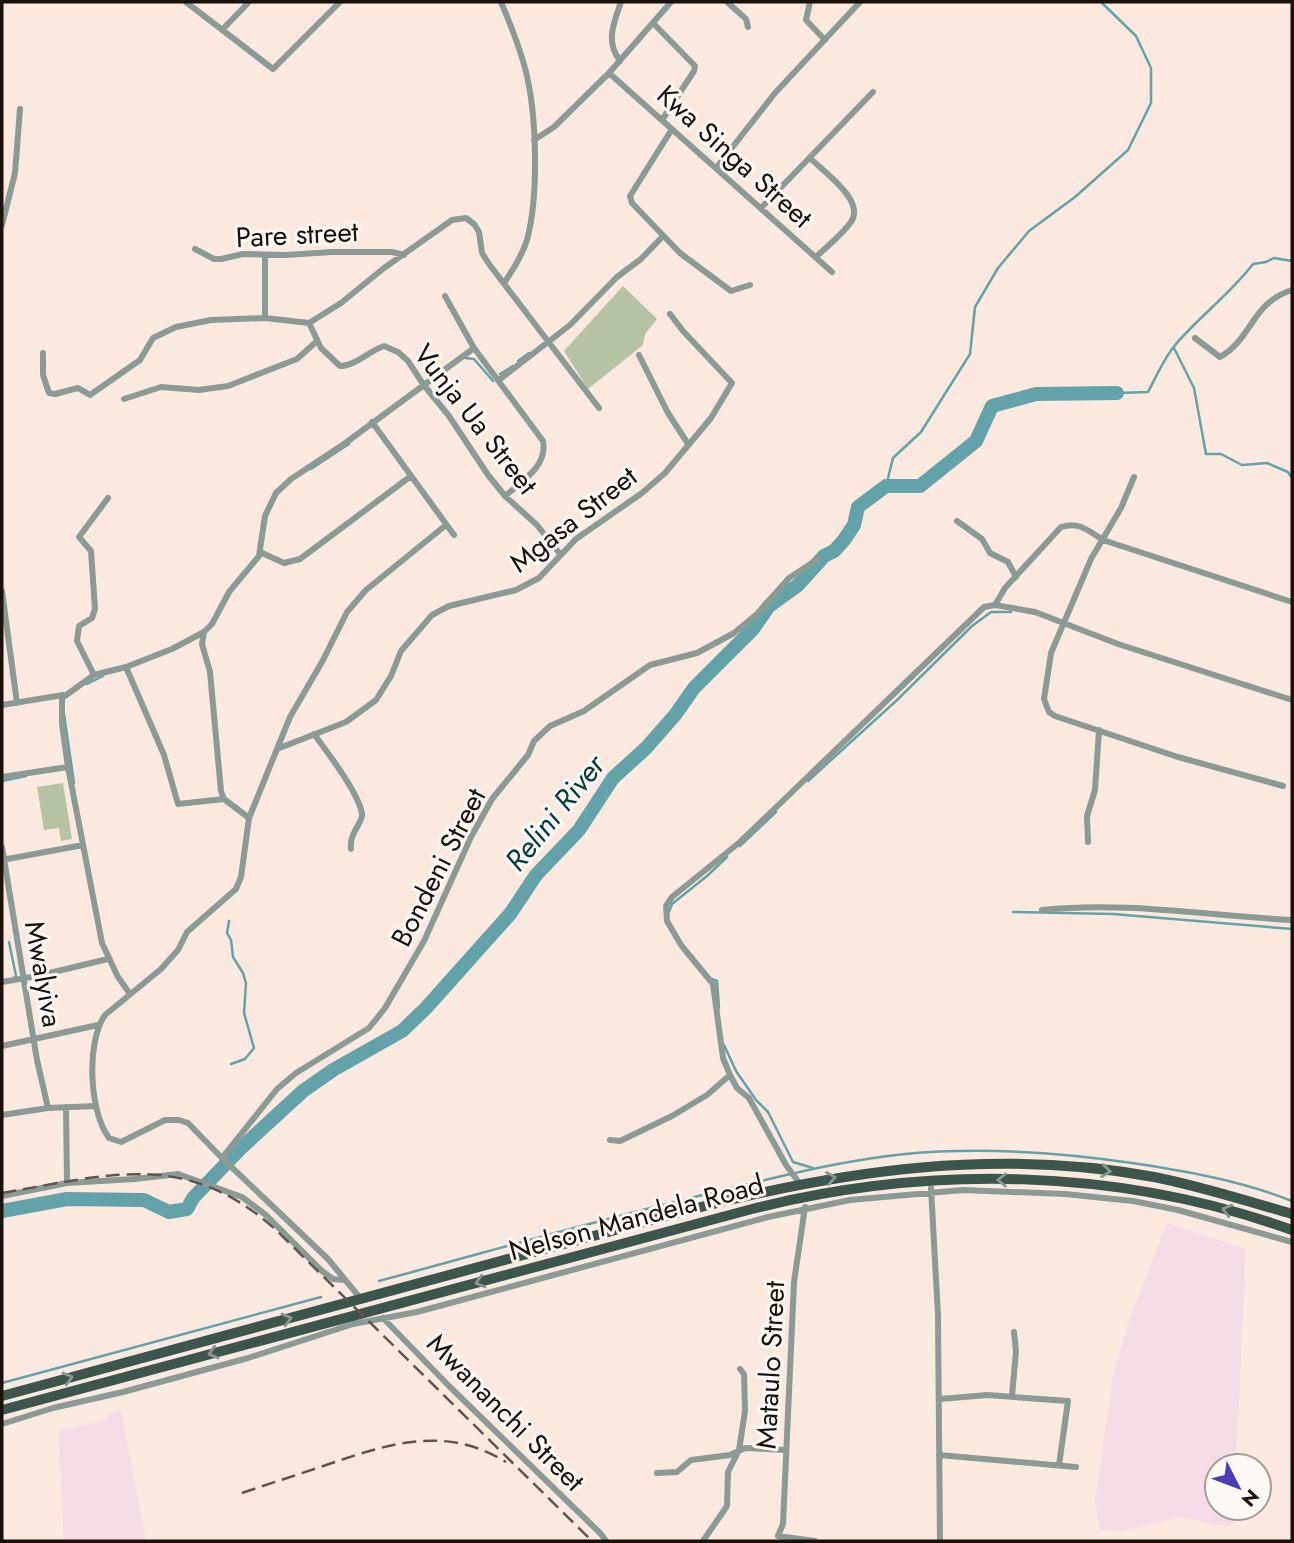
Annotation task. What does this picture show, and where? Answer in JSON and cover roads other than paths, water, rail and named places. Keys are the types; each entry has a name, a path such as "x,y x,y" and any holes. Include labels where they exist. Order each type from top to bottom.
{"main road":[{"name":"Nelson Mandela Road","path":"2,1396 693,1209 800,1184 857,1174 981,1163 1061,1166 1155,1177 1292,1214"},
{"path":"1061,1166 1063,1180"},
{"name":"Nelson Mandela Road","path":"2,1410 381,1315 806,1195 858,1186 931,1180 1063,1180 1184,1198 1292,1230"}],"street":[{"path":"186,2 271,69 340,2"},
{"path":"222,30 249,2"},
{"path":"500,2 516,36 526,71 534,140 535,178 531,218 521,256 504,283"},
{"path":"620,61 613,51 610,37 621,2"},
{"path":"534,140 554,127 610,73 671,2"},
{"path":"727,2 746,19 748,27"},
{"path":"810,2 806,20 825,40"},
{"path":"716,168 775,93 860,2"},
{"path":"654,24 695,66 662,120"},
{"name":"Kwa Singa Street","path":"610,73 832,272"},
{"path":"761,208 873,92"},
{"path":"2,225 15,173 20,109"},
{"path":"672,129 631,196 638,211 680,253 731,291 750,285"},
{"path":"810,158 852,199 855,211 851,222 816,257"},
{"path":"43,354 43,375 49,393 59,394 78,388 90,395 139,360 153,338 176,327 211,320 265,318 309,323 341,303 452,220 466,218 477,228 482,253 599,408"},
{"path":"499,380 570,325 663,236"},
{"name":"Pare street","path":"195,249 218,259 243,254 377,251 392,251 404,255"},
{"path":"265,255 265,318"},
{"path":"1195,338 1220,357 1240,341 1256,314 1271,300 1292,290"},
{"path":"445,296 474,348 543,441 544,456 540,464 505,496"},
{"name":"Mgasa Street","path":"277,749 346,722 376,700 391,676 401,651 432,615 449,606 529,585 539,578 560,554 656,482 711,418 732,383 670,314"},
{"path":"124,399 161,387 208,390 228,386 297,359 317,341 309,323"},
{"name":"Vunja Ua Street","path":"317,341 324,352 344,367 369,351 384,346 398,352 408,361 449,416 473,456 505,496 537,525 560,554"},
{"path":"2,705 63,695 94,675 126,667 173,649 204,632 212,624 229,592 255,563 260,552 265,516 276,493 291,479 474,348"},
{"path":"639,355 668,413 688,444"},
{"path":"372,422 454,536"},
{"path":"260,552 284,563 300,559 411,476"},
{"path":"1134,477 1104,540 1091,558 1051,653 1045,706 1055,716 1178,757 1283,786"},
{"path":"94,675 77,640 79,626 92,618 95,609 91,551 79,536 108,498"},
{"path":"957,521 982,539 990,553 1008,562 1016,577"},
{"path":"361,1298 328,1259 223,1159 194,1127 179,1120 165,1121 121,1142 106,1135 96,1106 93,1076 98,1025 105,1015 161,969 178,950 187,932 236,889 241,877 249,818 290,717 354,602 446,524"},
{"path":"995,605 1004,587 1061,527 1080,525 1104,540 1292,602"},
{"name":"Bondeni Street","path":"223,1159 277,1089 296,1073 369,1028 385,1008 424,941 471,837 492,799 527,755 534,741 550,726 584,711 650,665 697,653 734,633 757,614 789,578 818,559"},
{"path":"2,591 17,704"},
{"path":"800,1184 772,1142 749,1098 737,1088 730,1076 723,1058 713,984 671,930 666,906 672,897 740,842 984,607 995,605 1035,612 1063,625 1292,700"},
{"path":"204,632 202,644 209,665 219,778 224,799 249,818"},
{"path":"126,667 164,755 178,804 224,799"},
{"path":"63,695 62,724 68,767 102,943 108,959 130,994"},
{"path":"1088,842 1087,816 1094,790 1099,730"},
{"path":"314,734 351,790 362,814 352,834 351,849"},
{"path":"2,778 68,767"},
{"path":"3,860 83,845"},
{"name":"Mwalyiva","path":"2,847 22,978 48,1108"},
{"path":"1042,910 1078,906 1140,908 1292,920"},
{"path":"2,982 108,959"},
{"path":"2,1045 98,1025"},
{"path":"610,1140 620,1141 672,1116 707,1095 730,1076"},
{"path":"2,1115 48,1108 96,1106"},
{"path":"66,1107 67,1183"},
{"path":"2,1196 67,1183 135,1180 178,1174 192,1177 242,1197 265,1215 322,1271 333,1279 345,1280"},
{"path":"931,1180 938,1315 940,1541"},
{"path":"2,1424 248,1358 381,1315 850,1200 962,1191 1060,1194 1133,1201 1203,1216 1292,1242"},
{"name":"Mataulo Street","path":"806,1195 794,1282 783,1524 778,1536 815,1541"},
{"name":"Mwananchi Street","path":"381,1315 606,1541"},
{"path":"1012,1396 1016,1351 1014,1332"},
{"path":"702,1541 726,1506 729,1472 739,1450 744,1411 744,1374 740,1369"},
{"path":"940,1399 988,1395 1068,1401 1059,1465"},
{"path":"657,1473 677,1472 691,1460 730,1455 750,1447 786,1450"},
{"path":"939,1455 1076,1467"}],"waterway":[{"path":"886,486 893,458 921,432 970,354 975,307 998,268 1029,231 1075,197 1128,150 1151,103 1151,68 1136,36 1101,2"},
{"path":"1117,393 1148,392 1176,344 1253,264 1274,258 1292,261"},
{"path":"1174,348 1194,388 1206,454 1221,454 1242,465 1267,463 1288,472 1292,478"},
{"path":"518,361 529,353"},
{"path":"465,358 474,359 493,381"},
{"path":"500,374 513,366"},
{"name":"Relini River","path":"2,1211 67,1199 144,1200 169,1212 187,1209 193,1198 242,1147 303,1091 333,1070 402,1031 426,1008 510,914 536,875 579,830 613,778 646,748 694,688 753,629 769,606 798,585 824,556 834,551 844,540 854,525 858,507 886,486 920,486 976,441 992,406 1036,394 1117,393"},
{"path":"311,469 349,444"},
{"path":"808,781 896,701 972,626 991,612 1011,612"},
{"path":"87,684 103,676"},
{"path":"64,714 74,783"},
{"path":"2,781 26,776"},
{"path":"740,846 776,812"},
{"path":"669,912 672,904 727,857"},
{"path":"1013,912 1113,914 1292,929"},
{"path":"229,921 227,933 231,940 233,957 246,983 244,1013 254,1048 245,1059 231,1064"},
{"path":"9,942 16,976 14,978"},
{"path":"712,979 717,981 719,1008"},
{"path":"724,1045 736,1071 768,1112 793,1162 813,1168"},
{"path":"379,1281 684,1199 816,1168 905,1154 990,1151 1104,1159 1214,1178 1292,1201"},
{"path":"2,1383 321,1297"}],"railway":[{"path":"2,1193 112,1175 145,1174 177,1178 209,1187 242,1204 275,1229 592,1541"},
{"path":"242,1493 352,1456 418,1441 462,1444 506,1462"}]}
